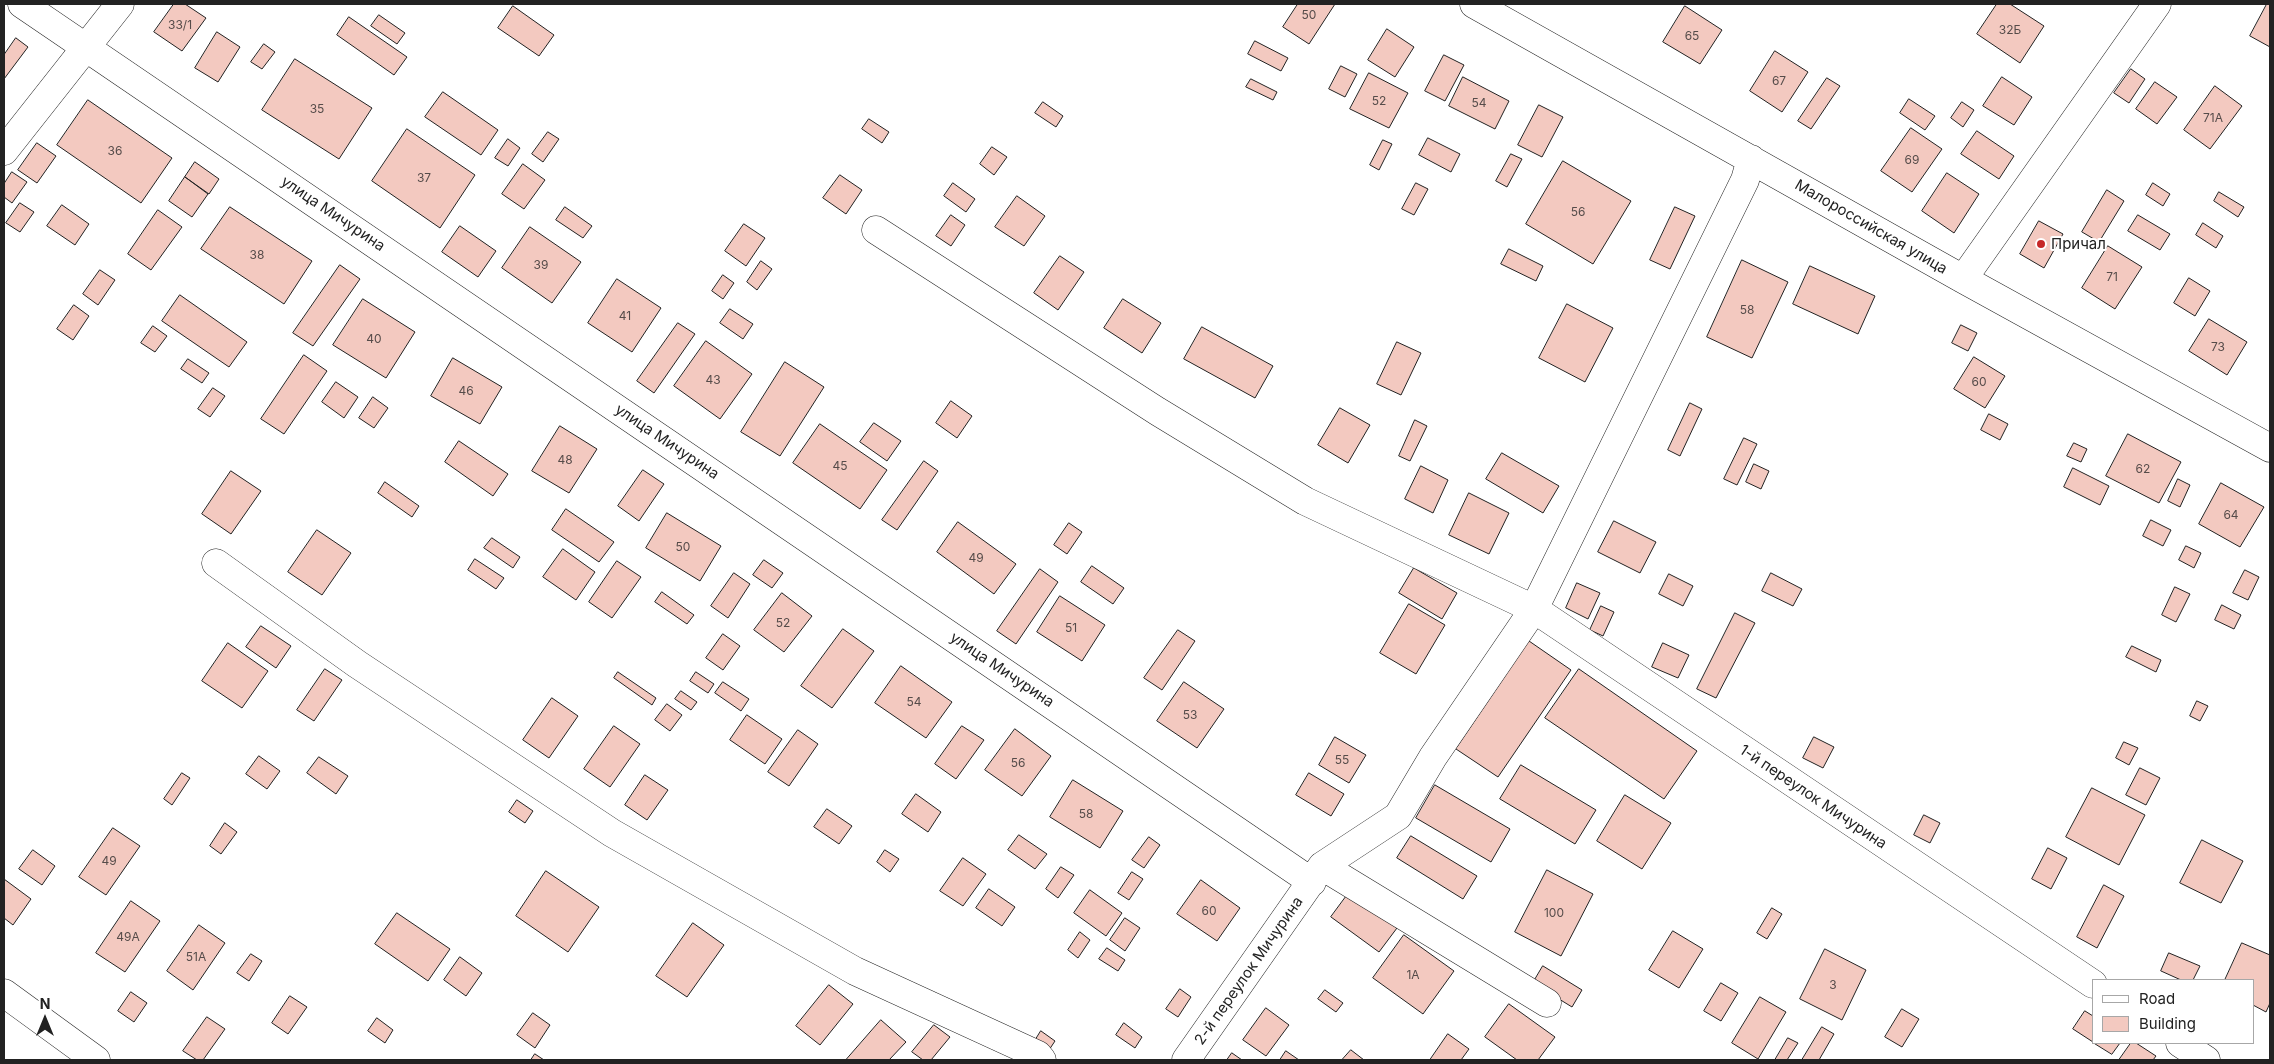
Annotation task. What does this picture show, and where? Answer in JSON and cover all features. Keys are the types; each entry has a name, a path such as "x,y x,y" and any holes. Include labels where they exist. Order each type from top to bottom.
{"street":[{"name":"улица Мичурина","path":"22,4 1317,874 1546,1003"},
{"path":"4,151 120,4"},
{"name":"Малороссийская улица","path":"1474,4 1963,279 2270,448"},
{"path":"1963,279 2157,4"},
{"path":"1317,874 1398,816 1432,757 1534,609 1745,180 1751,159"},
{"name":"1-й переулок Мичурина","path":"876,230 1157,411 1305,501 1534,609 2092,983"},
{"path":"216,563 357,664 612,833 855,971 1038,1055 1042,1060"},
{"name":"2-й переулок Мичурина","path":"1186,1060 1317,874"},
{"path":"4,993 96,1060"},
{"path":"2182,1044 2206,1060"}],"building":[{"path":"174,4 185,4 206,18 182,51 154,32"},
{"path":"1298,4 1335,4 1309,44 1283,27"},
{"path":"1997,4 2010,4 2044,26 2020,63 1977,34"},
{"path":"2267,4 2270,4 2270,47 2250,36"},
{"path":"513,6 554,35 539,56 498,28"},
{"path":"1685,6 1722,30 1700,64 1663,42"},
{"path":"379,15 405,33 397,44 371,26"},
{"path":"349,17 407,57 394,75 337,35"},
{"path":"1387,29 1414,47 1395,77 1368,60"},
{"path":"217,32 240,47 218,82 195,68"},
{"path":"16,38 28,47 4,79 4,55"},
{"path":"1255,41 1288,58 1281,71 1248,54"},
{"path":"264,44 275,52 262,69 251,62"},
{"path":"1775,51 1808,72 1782,112 1750,91"},
{"path":"1444,55 1464,65 1445,101 1425,91"},
{"path":"295,59 372,108 339,159 262,110"},
{"path":"1341,66 1357,74 1345,97 1329,89"},
{"path":"2131,69 2145,79 2129,103 2114,93"},
{"path":"1369,73 1408,93 1389,128 1350,109"},
{"path":"1463,77 1509,101 1495,129 1449,106"},
{"path":"2002,77 2032,97 2014,125 1983,106"},
{"path":"1827,78 1840,86 1811,129 1798,121"},
{"path":"1251,79 1277,92 1273,100 1246,87"},
{"path":"2155,82 2177,97 2157,124 2136,109"},
{"path":"2215,86 2242,106 2210,149 2184,130"},
{"path":"443,92 498,130 481,155 425,117"},
{"path":"1909,99 1935,116 1925,130 1900,113"},
{"path":"88,100 172,158 141,203 57,145"},
{"path":"1043,102 1063,116 1056,127 1035,113"},
{"path":"1962,102 1974,110 1963,127 1951,118"},
{"path":"1539,105 1563,117 1542,157 1518,145"},
{"path":"869,119 889,132 882,143 862,129"},
{"path":"1911,128 1942,149 1912,192 1881,171"},
{"path":"407,129 475,175 440,228 372,181"},
{"path":"1977,131 2014,156 1999,179 1961,154"},
{"path":"548,132 559,139 543,162 532,154"},
{"path":"1428,138 1460,154 1451,172 1419,155"},
{"path":"508,139 520,148 508,166 495,158"},
{"path":"1383,140 1392,144 1379,170 1370,165"},
{"path":"37,143 56,156 37,183 18,170"},
{"path":"992,147 1007,157 994,175 980,164"},
{"path":"1511,154 1522,159 1507,187 1496,181"},
{"path":"1563,161 1631,201 1593,264 1526,224"},
{"path":"195,162 219,179 209,194 185,177"},
{"path":"523,164 545,180 524,209 502,194"},
{"path":"12,172 27,182 12,203 4,197 4,184"},
{"path":"1947,173 1979,194 1954,233 1922,211"},
{"path":"840,175 862,190 846,214 823,198"},
{"path":"185,177 208,194 192,217 169,201"},
{"path":"953,183 975,199 966,212 944,196"},
{"path":"1416,183 1428,189 1414,215 1402,209"},
{"path":"2153,183 2170,194 2163,206 2146,195"},
{"path":"2107,190 2124,201 2099,242 2082,232"},
{"path":"2219,192 2244,207 2238,217 2214,201"},
{"path":"1017,196 1045,216 1024,246 995,227"},
{"path":"20,203 34,212 20,232 6,223"},
{"path":"62,205 89,224 75,245 47,226"},
{"path":"230,207 312,261 284,304 201,249"},
{"path":"565,207 592,226 583,238 556,220"},
{"path":"1675,207 1695,216 1670,269 1650,260"},
{"path":"158,210 182,227 151,270 128,254"},
{"path":"951,215 965,225 951,246 936,236"},
{"path":"2138,215 2170,234 2160,250 2128,231"},
{"name":"Причал","path":"2039,221 2063,234 2044,268 2020,254"},
{"path":"2203,223 2223,236 2216,248 2196,235"},
{"path":"744,224 765,238 746,266 725,251"},
{"path":"460,226 496,251 478,277 442,252"},
{"path":"530,227 581,262 552,303 502,268"},
{"path":"2108,246 2142,267 2115,309 2082,288"},
{"path":"1509,249 1543,266 1536,281 1501,264"},
{"path":"1060,256 1084,272 1058,310 1034,293"},
{"path":"1742,260 1788,282 1752,358 1707,337"},
{"path":"761,261 772,269 757,290 747,282"},
{"path":"340,265 360,279 313,346 293,333"},
{"path":"1810,266 1875,296 1858,334 1793,304"},
{"path":"100,270 115,280 98,305 83,294"},
{"path":"723,275 734,283 723,299 712,291"},
{"path":"2189,278 2210,291 2195,316 2174,303"},
{"path":"617,279 661,308 632,352 588,323"},
{"path":"180,295 247,342 229,367 162,321"},
{"path":"363,299 415,332 386,378 333,345"},
{"path":"1123,299 1161,323 1142,353 1104,328"},
{"path":"1567,304 1613,328 1585,382 1539,358"},
{"path":"74,305 89,316 73,340 57,329"},
{"path":"730,309 753,324 743,339 720,323"},
{"path":"2209,319 2247,342 2227,375 2189,351"},
{"path":"678,323 695,334 654,393 637,381"},
{"path":"1961,325 1977,333 1968,351 1952,343"},
{"path":"153,326 167,336 155,352 141,343"},
{"path":"1202,327 1273,366 1255,398 1184,359"},
{"path":"706,341 752,374 720,419 674,386"},
{"path":"1397,342 1421,353 1401,395 1377,384"},
{"path":"304,355 327,371 284,434 261,419"},
{"path":"1974,357 2005,376 1985,408 1954,389"},
{"path":"453,358 502,387 480,424 431,396"},
{"path":"188,359 209,373 202,383 181,369"},
{"path":"785,362 824,387 780,456 741,432"},
{"path":"336,382 358,397 344,418 322,402"},
{"path":"213,388 225,396 210,417 198,409"},
{"path":"373,397 388,408 374,428 359,418"},
{"path":"951,401 972,416 957,438 936,423"},
{"path":"1690,403 1702,409 1680,456 1668,450"},
{"path":"1340,408 1370,425 1348,463 1318,445"},
{"path":"1989,414 2008,424 2000,440 1981,430"},
{"path":"1415,420 1427,426 1410,461 1399,456"},
{"path":"874,423 901,441 887,461 860,442"},
{"path":"820,424 887,470 860,509 793,463"},
{"path":"560,426 597,449 569,493 532,471"},
{"path":"2128,434 2181,462 2159,503 2106,476"},
{"path":"1744,438 1757,444 1737,485 1724,479"},
{"path":"459,441 508,474 493,496 445,462"},
{"path":"2074,443 2087,449 2081,462 2067,456"},
{"path":"1502,453 1559,486 1543,513 1486,479"},
{"path":"924,461 938,471 897,530 882,520"},
{"path":"1754,464 1769,471 1761,489 1746,482"},
{"path":"1421,466 1448,480 1433,513 1405,499"},
{"path":"2073,468 2109,486 2100,505 2064,487"},
{"path":"643,470 664,484 639,521 618,506"},
{"path":"231,471 261,491 231,534 202,514"},
{"path":"2178,479 2190,485 2180,507 2168,501"},
{"path":"385,482 419,506 412,517 378,493"},
{"path":"2221,483 2264,507 2240,547 2199,524"},
{"path":"1469,493 1509,513 1489,554 1449,535"},
{"path":"566,509 614,542 599,562 552,530"},
{"path":"667,513 721,546 700,581 646,548"},
{"path":"2151,520 2171,530 2163,546 2143,536"},
{"path":"1614,521 1656,542 1640,573 1598,552"},
{"path":"958,522 1016,564 994,594 937,552"},
{"path":"1069,523 1082,532 1067,554 1054,545"},
{"path":"317,530 351,553 322,595 288,572"},
{"path":"492,538 520,557 513,568 484,548"},
{"path":"2186,546 2201,553 2194,568 2179,560"},
{"path":"563,549 595,572 576,600 543,577"},
{"path":"475,559 504,578 496,589 468,570"},
{"path":"764,560 783,573 772,588 753,575"},
{"path":"617,561 641,577 612,618 589,602"},
{"path":"1092,566 1124,588 1113,604 1081,582"},
{"path":"1414,568 1457,593 1442,619 1399,593"},
{"path":"1040,569 1058,582 1016,644 997,631"},
{"path":"2245,570 2259,577 2248,600 2233,593"},
{"path":"734,573 750,584 728,618 711,606"},
{"path":"1771,573 1802,589 1793,606 1762,591"},
{"path":"1669,574 1693,586 1683,606 1659,594"},
{"path":"1577,583 1600,593 1588,619 1566,608"},
{"path":"2175,587 2190,594 2176,622 2162,615"},
{"path":"662,592 694,615 687,624 655,602"},
{"path":"782,593 812,616 784,652 754,630"},
{"path":"1060,596 1105,625 1082,661 1037,632"},
{"path":"1409,604 1445,625 1416,674 1380,653"},
{"path":"2222,605 2241,615 2234,629 2215,620"},
{"path":"1601,606 1614,612 1603,636 1590,630"},
{"path":"1735,613 1755,623 1716,698 1697,689"},
{"path":"261,626 291,646 276,668 246,647"},
{"path":"843,629 874,651 832,708 801,686"},
{"path":"1178,630 1195,641 1162,690 1144,678"},
{"path":"723,634 740,646 723,670 706,658"},
{"path":"1529,641 1571,670 1498,777 1456,749"},
{"path":"228,643 268,671 242,708 202,681"},
{"path":"1663,643 1689,655 1678,678 1652,667"},
{"path":"2132,646 2161,660 2156,672 2126,657"},
{"path":"901,666 952,702 926,738 875,703"},
{"path":"325,669 342,680 314,721 297,710"},
{"path":"1579,669 1697,751 1664,799 1545,718"},
{"path":"618,672 656,698 652,705 614,678"},
{"path":"696,672 714,684 708,693 690,681"},
{"path":"723,682 749,699 741,711 715,693"},
{"path":"1184,682 1224,709 1197,748 1157,721"},
{"path":"681,691 697,702 691,710 675,699"},
{"path":"552,698 578,716 549,758 523,740"},
{"path":"2197,701 2208,706 2200,721 2190,716"},
{"path":"667,704 682,715 670,731 655,720"},
{"path":"747,715 782,739 765,764 730,740"},
{"path":"614,726 640,744 610,787 584,769"},
{"path":"962,726 984,740 956,779 935,764"},
{"path":"1015,729 1051,756 1022,796 985,770"},
{"path":"798,730 818,744 789,786 768,772"},
{"path":"1335,737 1366,755 1349,783 1319,765"},
{"path":"1814,737 1834,747 1823,768 1803,758"},
{"path":"2124,742 2138,748 2129,765 2116,758"},
{"path":"259,756 280,771 267,789 246,774"},
{"path":"319,757 348,776 336,794 307,773"},
{"path":"1521,765 1596,810 1575,844 1500,799"},
{"path":"2140,768 2160,778 2146,805 2126,795"},
{"path":"182,773 190,778 172,805 164,799"},
{"path":"1309,773 1344,794 1331,816 1296,795"},
{"path":"645,775 668,790 647,820 625,805"},
{"path":"1073,780 1123,811 1100,848 1050,817"},
{"path":"1435,785 1510,829 1491,862 1416,818"},
{"path":"2092,788 2145,815 2119,865 2066,837"},
{"path":"916,794 941,812 928,832 902,814"},
{"path":"1625,795 1671,823 1642,869 1597,841"},
{"path":"517,800 533,811 525,823 509,812"},
{"path":"827,809 852,826 839,844 814,827"},
{"path":"1924,815 1940,823 1930,843 1914,835"},
{"path":"225,823 237,832 221,854 210,846"},
{"path":"113,828 140,846 106,895 79,877"},
{"path":"1019,835 1047,854 1035,869 1008,850"},
{"path":"1411,836 1477,876 1463,899 1397,858"},
{"path":"1149,837 1160,845 1144,868 1132,860"},
{"path":"2202,840 2243,861 2221,903 2180,883"},
{"path":"2048,848 2067,858 2051,889 2032,879"},
{"path":"33,850 55,866 42,885 19,869"},
{"path":"885,850 899,859 890,872 877,862"},
{"path":"963,858 986,874 963,906 940,891"},
{"path":"1061,867 1074,875 1058,898 1046,889"},
{"path":"1547,870 1593,894 1561,956 1515,932"},
{"path":"546,871 599,907 568,952 516,916"},
{"path":"1132,872 1143,879 1129,900 1118,893"},
{"path":"4,879 31,899 13,925 4,918"},
{"path":"1201,880 1240,908 1217,941 1177,914"},
{"path":"2104,885 2124,896 2097,948 2077,937"},
{"path":"989,889 1015,907 1002,926 976,908"},
{"path":"1090,890 1122,913 1106,936 1074,913"},
{"path":"1348,894 1397,928 1379,952 1331,917"},
{"path":"131,901 160,921 125,972 96,953"},
{"path":"1772,908 1782,914 1767,939 1757,933"},
{"path":"397,913 450,949 428,981 375,944"},
{"path":"1125,918 1140,928 1125,951 1110,940"},
{"path":"693,923 724,945 687,997 656,976"},
{"path":"199,925 225,943 193,990 167,971"},
{"path":"1673,931 1703,949 1679,988 1649,970"},
{"path":"1080,932 1090,940 1078,958 1068,950"},
{"path":"1404,935 1454,971 1423,1014 1373,978"},
{"path":"2242,943 2270,955 2270,1003 2266,1012 2254,1006 2254,979 2225,979"},
{"path":"1107,948 1125,960 1118,971 1099,959"},
{"path":"1825,949 1866,970 1842,1020 1800,999"},
{"path":"2169,953 2200,966 2194,979 2179,979 2161,971"},
{"path":"251,954 262,961 249,981 237,973"},
{"path":"460,957 482,973 466,996 444,980"},
{"path":"1543,966 1582,990 1572,1007 1533,983"},
{"path":"1721,983 1738,993 1721,1021 1704,1011"},
{"path":"829,985 853,1004 820,1045 796,1026"},
{"path":"1180,989 1191,997 1178,1017 1166,1009"},
{"path":"1325,990 1343,1003 1336,1012 1318,999"},
{"path":"131,992 147,1003 134,1022 118,1011"},
{"path":"290,996 307,1007 288,1034 272,1023"},
{"path":"1760,997 1786,1012 1758,1059 1732,1043"},
{"path":"1509,1004 1555,1037 1538,1060 1517,1060 1485,1037"},
{"path":"1266,1008 1289,1025 1266,1056 1243,1040"},
{"path":"1902,1009 1919,1019 1902,1047 1885,1037"},
{"path":"2085,1011 2092,1015 2092,1041 2073,1029"},
{"path":"533,1013 550,1025 535,1048 517,1035"},
{"path":"207,1017 225,1029 203,1060 197,1060 183,1051"},
{"path":"377,1018 393,1030 385,1043 368,1031"},
{"path":"881,1020 906,1042 889,1060 846,1060"},
{"path":"1124,1023 1142,1037 1135,1048 1116,1035"},
{"path":"934,1025 950,1037 931,1060 923,1060 912,1052"},
{"path":"1822,1027 1834,1034 1819,1060 1802,1060"},
{"path":"1041,1031 1055,1041 1047,1053 1033,1044"},
{"path":"1448,1034 1469,1049 1461,1060 1430,1060"},
{"path":"1788,1038 1798,1043 1787,1060 1775,1060"},
{"path":"2096,1044 2119,1044 2112,1054"},
{"path":"2130,1044 2138,1044 2156,1056 2153,1060 2119,1060"},
{"path":"1351,1050 1364,1060 1342,1060"},
{"path":"1286,1051 1299,1060 1280,1060"},
{"path":"1232,1053 1242,1060 1227,1060"},
{"path":"535,1054 544,1060 531,1060"}],"place":[{"name":"Причал","path":"2041,244"}]}
